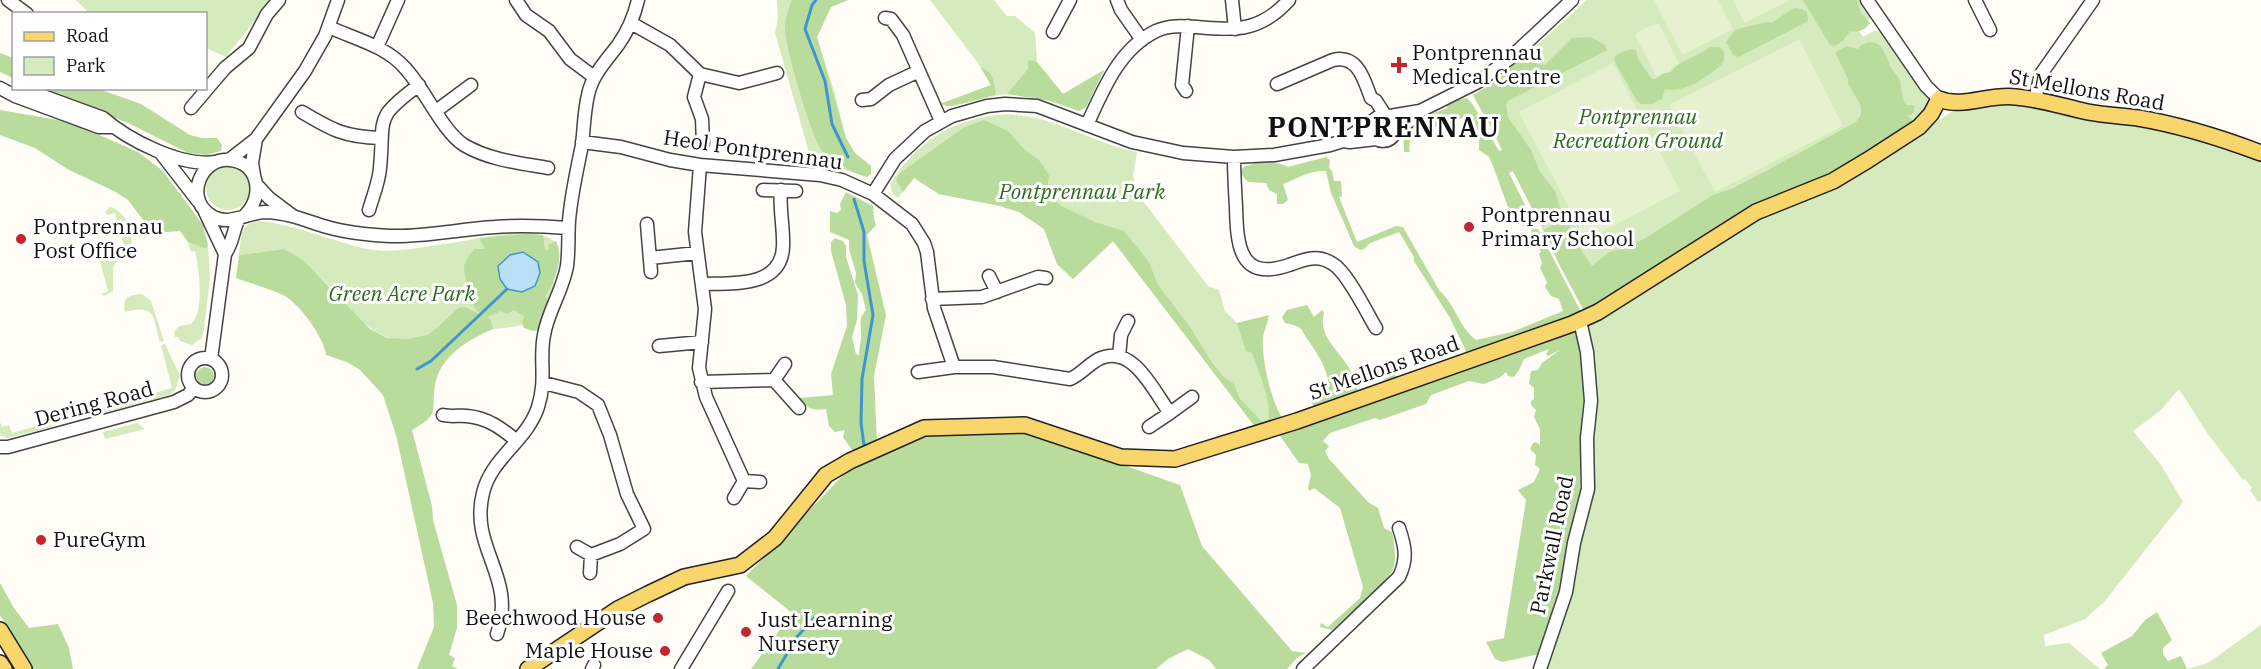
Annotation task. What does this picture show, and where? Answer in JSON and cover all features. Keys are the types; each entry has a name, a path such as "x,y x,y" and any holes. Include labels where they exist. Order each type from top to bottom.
{"main road":[{"name":"St Mellons Road","path":"528,669 618,609 648,594 684,577 740,565 775,538 826,475 850,461 924,428 1025,425 1121,457 1175,459 1297,421 1580,321 1756,212 1833,181 1868,160 1919,127 1931,114 1940,99 1963,102 1992,96 2015,96 2197,131 2261,153"},
{"path":"0,630 24,669"},
{"path":"0,663 4,669"}],"street":[{"path":"8,0 24,12"},
{"path":"207,85 249,48 267,14 279,0"},
{"path":"338,0 329,27 308,65 256,139 207,168 201,176 197,192 202,207 210,215 223,221 267,212 294,216 338,230 390,236 432,235 518,225 568,228"},
{"path":"377,47 398,0"},
{"path":"516,0 526,15 549,31 570,59 594,77"},
{"path":"497,634 502,621 503,597 483,536 480,506 489,474 535,416 544,383 543,338 564,277 572,196 588,94 594,77 631,23 638,0"},
{"path":"1053,32 1070,0"},
{"path":"1117,0 1121,10 1142,40"},
{"path":"1232,0 1234,29"},
{"path":"1087,125 1114,70 1142,40 1164,28 1188,26 1234,29 1260,23 1281,9 1289,0"},
{"path":"1343,141 1376,139 1384,142 1388,140 1420,111 1487,76 1509,59 1572,0"},
{"path":"1867,0 1926,86 1940,99"},
{"path":"1975,0 1990,30"},
{"path":"2035,100 2041,74 2093,0"},
{"path":"885,18 891,19 903,35 941,121"},
{"path":"631,23 670,45 700,74 739,83 777,73"},
{"path":"1186,91 1182,85 1188,26"},
{"path":"329,27 395,57 464,145 494,158 548,168"},
{"path":"1277,84 1341,58 1349,60 1357,66 1371,98 1395,123 1396,131"},
{"path":"862,100 871,99 889,85 919,71"},
{"path":"700,74 694,97 702,119 702,143"},
{"path":"369,210 380,172 380,138 385,115 390,107 418,85"},
{"path":"436,111 471,85"},
{"path":"0,86 15,96 99,127 113,127"},
{"path":"26,90 103,118 113,127 160,152 189,161 206,163 224,160 240,163 269,198 294,216"},
{"path":"190,108 201,91"},
{"path":"1371,98 1369,103 1372,121 1370,132 1376,139"},
{"path":"873,194 886,172 905,148 941,121 977,107 1005,104 1037,106 1115,136 1153,147 1234,157 1299,152 1343,141 1372,121 1387,116 1420,111"},
{"path":"302,111 340,133 357,137 380,138"},
{"path":"243,216 257,199 252,163 256,139"},
{"name":"Heol Pontprennau","path":"582,142 621,147 700,165 807,172 842,180 873,194 900,213 919,232 927,252 932,299 954,367"},
{"path":"160,152 211,221 225,254"},
{"path":"1234,157 1237,239 1241,253 1251,263 1268,269 1276,269 1313,258 1335,265 1376,328"},
{"path":"700,165 695,217 697,253 705,309 699,368 706,397 744,481"},
{"path":"763,190 796,191"},
{"path":"703,284 750,282 770,275 783,249 781,190"},
{"name":"Dering Road","path":"0,447 8,447 174,402 194,389 208,393 218,387 222,372 220,366 211,359 225,254 231,245 234,229 243,216"},
{"path":"648,224 651,272"},
{"path":"650,258 697,253"},
{"path":"989,276 997,292"},
{"path":"932,299 975,299 1038,277 1046,278"},
{"path":"1119,357 1121,335 1128,321"},
{"name":"Parkwall Road","path":"1540,669 1566,592 1574,543 1588,489 1587,438 1590,392 1587,352 1580,321"},
{"path":"659,346 702,342"},
{"path":"918,372 954,367 1002,367 1070,379 1100,359 1119,357 1137,366 1170,413"},
{"path":"194,389 188,377 190,367 198,359 211,359"},
{"path":"774,380 785,364"},
{"path":"701,382 774,380 799,408"},
{"path":"544,383 579,392 598,405 610,435 627,494 648,533 591,555"},
{"path":"1149,427 1192,397"},
{"path":"443,415 463,415 484,419 501,427 517,441"},
{"path":"744,481 760,482"},
{"path":"734,498 744,481"},
{"path":"1304,669 1399,577 1406,553 1399,528"},
{"path":"577,547 591,555"},
{"path":"590,573 591,555"},
{"path":"681,669 728,591"},
{"path":"502,621 515,625"}],"green space":[{"path":"76,0 271,0 226,57 207,48 207,12 88,12"},
{"path":"777,0 848,0 831,7 817,37 846,138 855,153 871,166 871,174 867,177 811,159 775,33 778,18"},
{"path":"792,0 848,0 831,7 817,37 846,138 855,153 871,166 871,174 867,177 849,170 827,156 812,130 786,37 787,13"},
{"path":"930,0 994,0 1007,16 1015,16 1035,33 1037,62 1063,94 1104,70 1086,107 1079,111 1053,102 1010,94 954,105 940,104 991,85 978,63"},
{"name":"Pontprennau Recreation Ground","path":"1587,0 1861,0 1870,17 1868,22 1858,29 1863,37 1874,31 1882,32 1931,101 1920,120 1600,307 1543,230 1474,96 1504,75"},
{"path":"1654,0 1718,0 1733,29 1682,55"},
{"path":"1733,0 1790,0 1745,23"},
{"path":"1803,0 1857,0 1861,13 1870,23 1856,32 1850,31 1843,41 1834,46 1830,45"},
{"path":"1794,8 1807,12 1808,21 1739,57 1733,55 1726,42 1734,31 1771,23"},
{"path":"1659,24 1679,64 1671,68 1669,72 1656,76 1635,35 1644,28"},
{"path":"1591,37 1605,45 1607,50 1508,101 1506,105 1508,117 1531,150 1540,172 1555,191 1562,214 1561,217 1541,226 1513,171 1509,173 1532,219 1529,224 1523,226 1514,210 1508,207 1489,157 1479,150 1479,134 1484,132 1489,133 1499,151 1502,150 1492,125 1487,121 1473,95 1498,80 1520,58 1531,54 1537,64 1545,65 1572,38"},
{"path":"1799,39 1843,126 1715,192 1669,105"},
{"path":"1869,42 1878,44 1884,51 1900,81 1906,105 1914,105 1914,111 1911,115 1907,115 1917,124 1829,178 1587,311 1583,309 1543,230 1565,219 1574,231 1579,247 1592,266 1609,252 1644,239 1713,195 1731,189 1856,122 1861,115 1861,106 1835,52 1847,46 1858,49"},
{"path":"1710,47 1719,47 1724,52 1721,65 1687,87 1665,89 1662,99 1651,104 1641,104 1637,101 1614,58 1624,51 1636,50 1638,59 1652,79 1655,79 1664,73 1671,72 1679,64"},
{"path":"0,53 12,58 12,78 0,72"},
{"path":"1028,60 1037,62 1063,94 1104,70 1086,107 1079,111 1051,101 1007,94 1028,69"},
{"path":"1613,63 1680,191 1586,240 1519,112"},
{"path":"981,68 988,71 992,78 996,93 994,95 953,106 940,104 991,85"},
{"path":"46,90 102,90 141,104 190,135 217,138 222,145 221,151 207,155 188,153 128,123"},
{"path":"1467,98 1487,128 1476,131 1475,125 1468,117 1465,117 1424,131 1423,129 1412,138 1409,144 1410,152 1404,152 1404,135 1408,128 1447,108 1448,102"},
{"path":"1996,102 2103,121 2103,114 2261,153 2261,500 2258,502 2250,490 2252,488 2245,479 2243,480 2208,434 2179,389 2160,411 2133,431 2161,465 2183,502 2105,601 2085,619 2044,635 2045,646 2069,643 2100,669 1544,669 1572,585 1594,483 1589,323 1718,239 1894,149 1953,111 1968,106"},
{"path":"0,110 70,122 138,152 163,171 203,225 208,245 206,249 188,242 180,231 153,233 128,200 114,191 69,170 35,148 0,135"},
{"name":"Pontprennau Park","path":"995,115 1032,117 1137,152 1133,177 1140,197 1208,286 1219,290 1225,311 1237,323 1246,321 1278,424 1256,428 1113,241 1073,279 1057,264 1044,229 1019,212 939,194 914,178 898,198 893,195 890,184 922,146 962,123"},
{"path":"984,120 1008,131 1025,150 1039,160 1049,175 1047,191 1061,206 1095,222 1124,231 1149,262 1158,285 1188,324 1213,364 1224,377 1234,384 1240,399 1266,426 1256,428 1113,241 1073,279 1057,264 1044,229 1019,212 939,194 914,178 903,192 896,180 900,173 963,128"},
{"path":"1326,157 1330,160 1329,168 1334,181 1341,181 1342,196 1339,197 1357,242 1396,226 1403,227 1439,290 1465,329 1476,340 1512,332 1563,311 1559,299 1551,296 1545,287 1547,282 1540,268 1542,263 1539,254 1541,252 1531,232 1532,229 1538,229 1580,310 1573,331 1576,332 1589,323 1594,387 1585,387 1580,498 1558,600 1540,654 1502,662 1495,659 1486,642 1504,638 1526,500 1518,490 1534,482 1540,469 1535,465 1536,455 1530,449 1533,443 1540,445 1540,429 1534,417 1536,410 1531,405 1534,399 1534,388 1529,384 1531,371 1538,370 1542,363 1560,350 1548,356 1546,354 1549,349 1524,359 1514,377 1508,376 1506,372 1499,378 1484,384 1469,381 1431,395 1426,404 1380,420 1375,418 1330,433 1323,441 1329,446 1325,451 1329,459 1368,502 1378,508 1384,528 1392,532 1395,556 1393,569 1389,575 1365,600 1332,630 1320,627 1321,623 1329,626 1360,598 1363,587 1340,508 1314,488 1309,491 1311,475 1308,464 1299,463 1276,430 1314,408 1312,403 1316,397 1328,393 1329,385 1322,362 1301,329 1285,323 1282,317 1287,310 1307,305 1314,317 1322,310 1327,338 1348,366 1359,392 1380,383 1391,374 1404,378 1410,371 1423,371 1464,356 1466,351 1450,318 1414,261 1414,257 1399,232 1370,243 1364,249 1360,250 1354,246 1331,193 1326,171 1309,173 1283,184 1288,200 1283,204 1277,204 1277,194 1269,190 1266,183 1248,182 1239,172 1245,166 1259,162 1274,162 1288,167"},
{"path":"228,166 243,173 250,188 243,203 228,210 213,203 206,188 213,173"},
{"path":"846,192 873,206 876,225 867,235 886,315 874,376 877,443 854,453 843,437 845,430 835,432 829,426 826,409 811,408 799,398 833,395 831,374 847,326 846,305 831,251 831,242 835,238 843,241 846,246 846,257 858,295 857,320 852,337 856,354 859,355 861,321 866,310 862,294 855,283 856,273 849,249 849,240 830,232 830,211 837,213 841,210 840,204"},
{"path":"110,207 121,214 128,223 131,248 116,262 113,268 113,291 104,296 101,294 108,291 100,261 118,256 117,249 124,246 115,213 107,215 105,212"},
{"name":"Green Acre Park","path":"260,221 287,226 354,246 386,251 406,250 503,234 534,234 547,237 557,243 555,277 549,301 543,311 536,319 526,324 493,329 491,320 458,308 440,327 427,335 409,340 394,339 379,334 366,325 321,278 284,249 239,255 244,228"},
{"path":"525,234 543,235 545,250 549,250 548,245 556,241 558,248 559,262 546,296 547,309 539,330 524,328 522,322 524,316 514,310 507,314 501,311 487,317 491,320 493,329 465,343 449,357 438,375 431,416 412,430 432,506 433,520 457,605 457,628 449,655 455,658 452,666 458,669 417,669 434,627 433,603 396,435 383,395 360,370 347,362 326,355 312,324 288,298 236,278 239,255 284,249 303,260 370,329 387,338 408,339 427,335 458,308 465,307 486,317 477,311 466,295 465,263 474,249 485,249 479,238"},
{"path":"188,242 206,249 208,245 210,277 202,338 192,345 180,341 178,337 175,337 174,332 179,326 191,324 198,310 200,289 198,267 195,251 191,252"},
{"path":"142,294 151,301 164,341 160,342 154,319 148,311 125,312 125,300 133,295"},
{"path":"1269,315 1263,337 1264,357 1268,382 1280,415 1285,422 1266,426 1269,419 1268,400 1252,353 1246,351 1237,323"},
{"path":"165,344 180,376 175,390 169,395 99,414 98,411 74,418 73,416 172,388 161,345"},
{"path":"201,367 209,367 214,372 212,383 201,385 196,380 196,372"},
{"path":"0,422 2,427 9,425 12,433 50,422 51,427 7,438 0,435"},
{"path":"137,423 145,429 105,439 103,432"},
{"path":"1024,430 1180,485 1202,546 1292,651 1306,653 1298,657 1287,669 1216,669 1209,660 1188,649 1168,659 1156,669 751,669 792,613 746,576 850,468 924,434"},
{"path":"0,583 29,628 58,624 69,648 73,669 33,669 0,615"},
{"path":"2157,612 2172,640 2163,648 2163,654 2168,661 2181,656 2187,669 2104,669 2108,665 2101,653 2132,636 2145,620"},
{"path":"2261,625 2261,669 2187,669 2208,663"}],"water":[{"path":"523,252 538,262 540,273 535,286 522,292 507,289 500,279 498,266 510,255"}],"waterway":[{"path":"816,0 812,5 805,29 825,81 832,124 848,157"},
{"path":"854,199 864,232 864,261 873,315 862,379 861,423 864,445"},
{"path":"417,369 431,361 507,289"},
{"path":"778,669 796,638 814,618"}],"place":[{"name":"Pontprennau Medical Centre","path":"1399,65"},
{"name":"Pontprennau Primary School","path":"1469,227"},
{"name":"Pontprennau Post Office","path":"21,239"},
{"name":"PureGym","path":"41,540"},
{"name":"Beechwood House","path":"658,618"},
{"name":"Just Learning Nursery","path":"746,632"},
{"name":"Maple House","path":"665,651"}],"district":[{"name":"PONTPRENNAU","path":"1384,128"}]}
